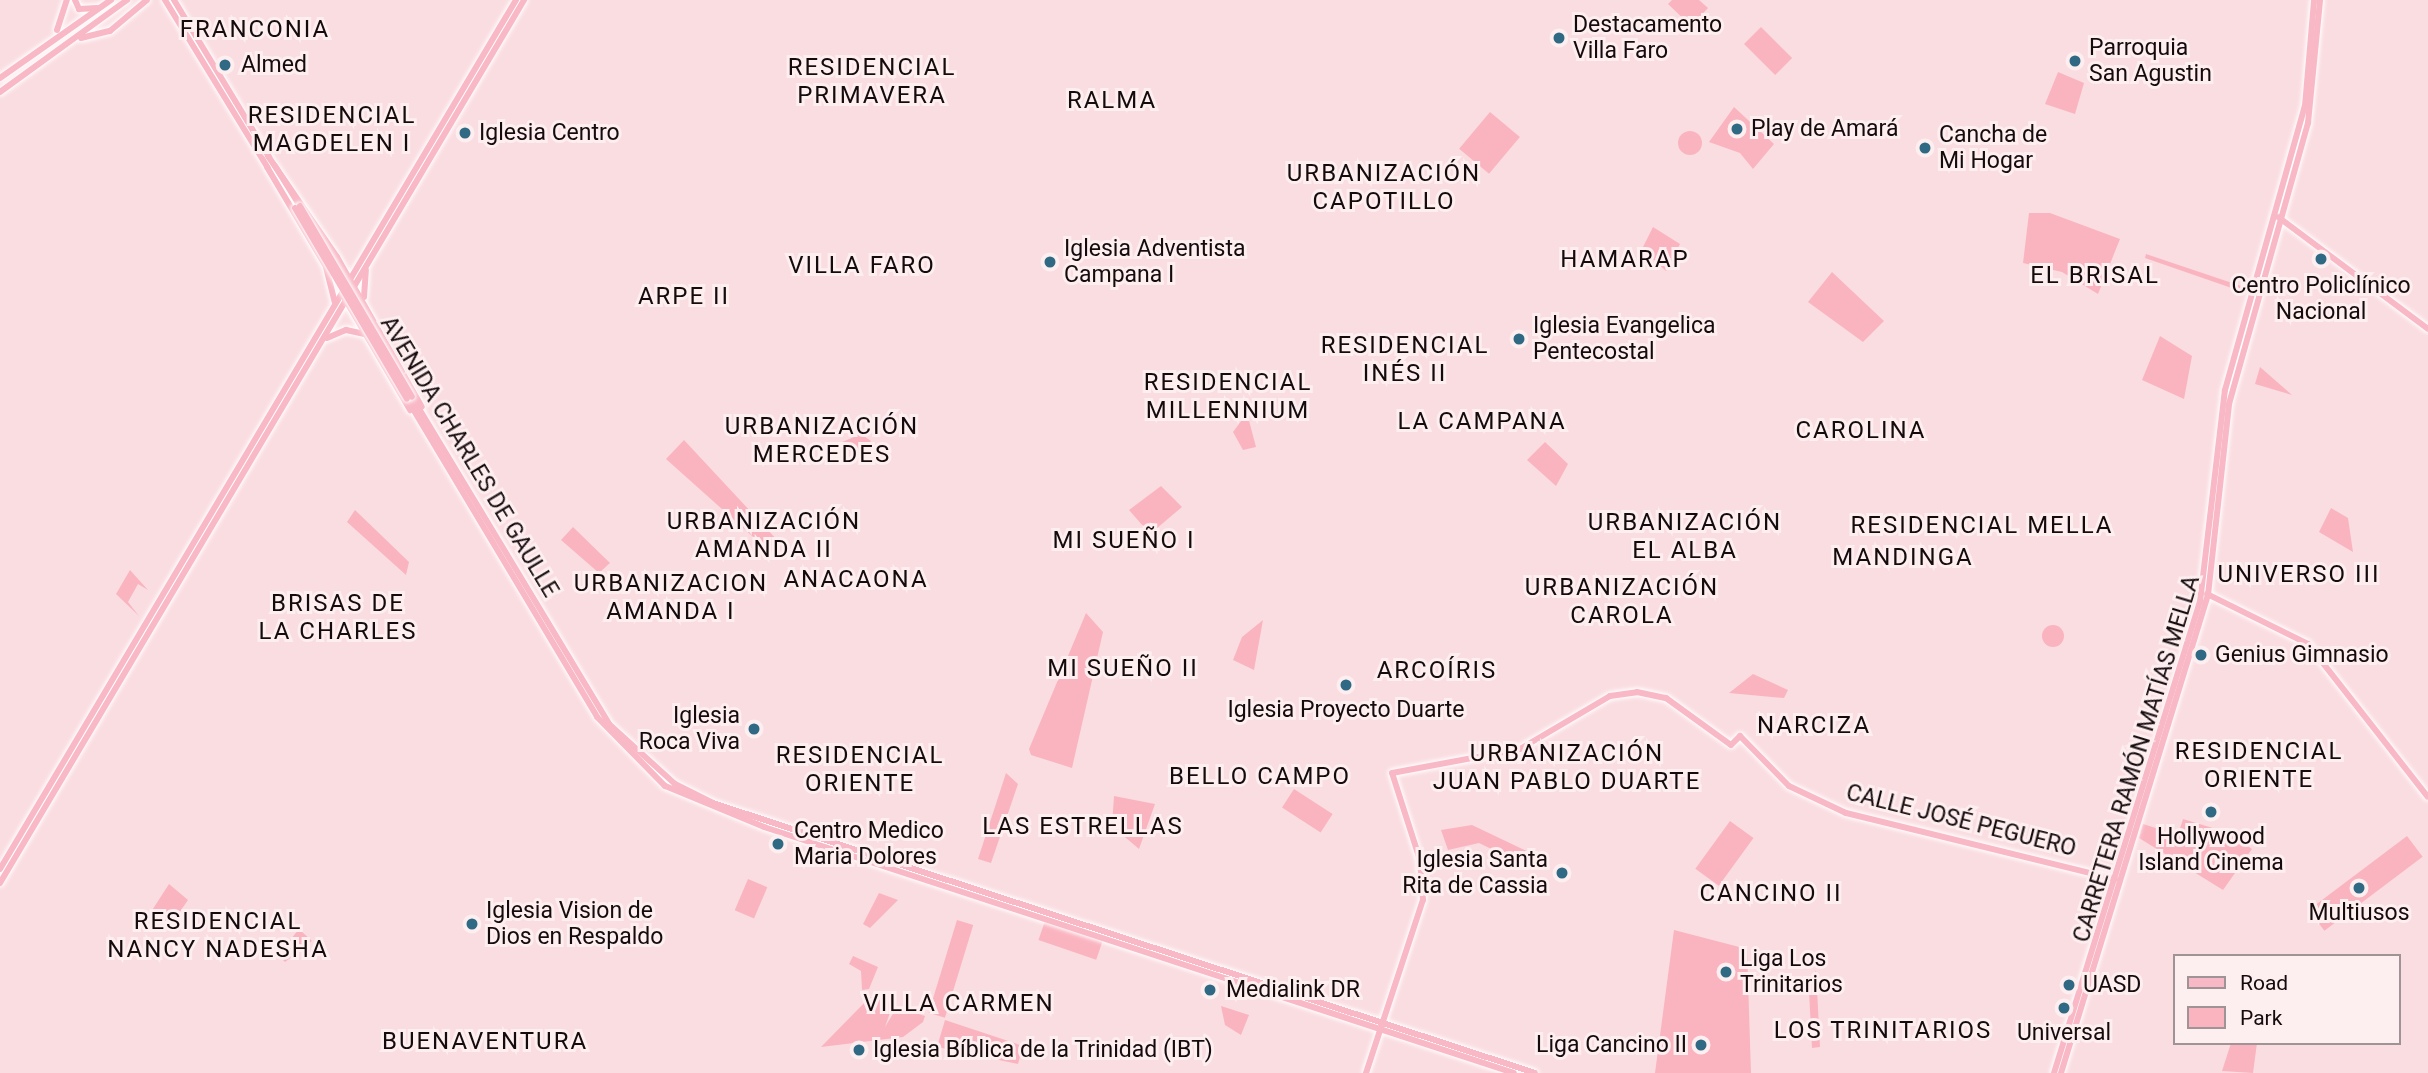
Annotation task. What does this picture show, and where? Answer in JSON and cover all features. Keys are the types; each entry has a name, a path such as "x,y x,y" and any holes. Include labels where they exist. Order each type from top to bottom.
{"main road":[{"path":"54,35 64,21 67,0"},
{"path":"75,0 83,10 108,2"},
{"path":"0,92 127,0"},
{"path":"76,39 110,31 147,0"},
{"name":"AVENIDA CHARLES DE GAULLE","path":"165,0 267,167 298,207"},
{"name":"AVENIDA CHARLES DE GAULLE","path":"174,0 429,432 618,744 665,786 708,808 1535,1073"},
{"path":"429,432 362,293 367,258 516,0"},
{"path":"0,883 323,342 352,282 524,0"},
{"name":"CARRETERA RAMÓN MATÍAS MELLA","path":"2277,217 2306,97 2314,0"},
{"name":"CARRETERA RAMÓN MATÍAS MELLA","path":"2061,1073 2205,594 2225,390 2308,123 2320,0"},
{"path":"0,78 54,35 108,2"},
{"path":"268,156 337,257 373,318"},
{"path":"267,167 365,334 429,432"},
{"path":"2277,217 2428,329"},
{"path":"337,257 351,266 367,258"},
{"path":"326,267 336,295 329,319"},
{"path":"0,869 344,297"},
{"path":"323,342 337,331 365,334"},
{"path":"2205,594 2308,644 2428,797"},
{"name":"CARRETERA RAMÓN MATÍAS MELLA","path":"2054,1073 2205,594"},
{"name":"CALLE JOSÉ PEGUERO","path":"1382,1026 1424,886 1392,774 1520,749 1592,702 1637,692 1676,703 1731,745 1740,736 1789,786 1846,813 2115,879"},
{"path":"1366,1073 1382,1026"},
{"name":"AVENIDA CHARLES DE GAULLE","path":"1382,1026 1514,1073"}],"green space":[{"path":"1672,0 1699,0 1708,8 1691,26 1668,4"},
{"path":"1761,27 1792,58 1775,75 1744,44"},
{"path":"2058,72 2084,83 2075,114 2045,104"},
{"name":"Play de Amará","path":"1734,107 1774,144 1753,169 1740,153 1709,142"},
{"path":"1490,112 1520,137 1489,174 1459,149"},
{"path":"1690,131 1698,135 1702,143 1698,151 1690,155 1682,151 1678,143 1682,135"},
{"path":"2029,213 2050,213 2120,239 2098,294 2062,272 2023,263"},
{"path":"1653,227 1680,244 1666,271 1642,249"},
{"path":"2146,254 2250,289 2249,294 2145,258"},
{"path":"1832,272 1884,321 1863,342 1808,302"},
{"path":"2160,336 2192,356 2184,399 2142,380"},
{"path":"2260,367 2292,395 2255,384"},
{"path":"1247,413 1256,447 1243,450 1233,432"},
{"path":"861,434 871,441 858,457 840,443"},
{"path":"684,440 780,543 770,552 666,459"},
{"path":"1545,442 1568,464 1556,486 1527,460"},
{"path":"1161,486 1182,507 1150,534 1129,510"},
{"path":"2331,508 2348,518 2353,552 2319,532"},
{"path":"355,510 409,562 406,575 347,522"},
{"path":"573,527 610,563 599,573 561,540"},
{"path":"130,570 148,590 138,584 128,602 139,616 116,594"},
{"path":"1086,613 1103,632 1072,768 1031,755 1029,749"},
{"path":"1263,620 1254,670 1233,660 1242,637"},
{"path":"2053,625 2061,628 2064,636 2061,644 2053,647 2045,644 2042,636 2045,628"},
{"path":"1753,674 1788,690 1784,698 1729,693"},
{"path":"1006,773 1018,784 991,863 978,859"},
{"path":"1294,789 1333,814 1321,833 1282,807"},
{"path":"1114,796 1155,804 1139,849 1112,826"},
{"path":"2183,819 2229,833 2252,849 2223,890 2139,838 2143,824 2178,835"},
{"path":"1730,821 1753,838 1719,886 1695,869"},
{"path":"1472,825 1533,854 1526,866 1479,843 1448,850 1441,830"},
{"path":"2407,836 2423,857 2324,931 2309,910"},
{"path":"748,879 767,887 754,919 735,910"},
{"path":"169,884 188,900 170,926 149,915"},
{"path":"879,893 898,900 870,928 863,924"},
{"path":"957,920 973,925 945,1018 929,1013"},
{"path":"1045,921 1103,941 1096,960 1038,940"},
{"path":"299,929 312,941 285,962 278,955"},
{"path":"1674,930 1747,949 1751,1073 1655,1073"},
{"path":"853,956 878,967 869,989 862,990 861,971 849,964"},
{"path":"1816,970 1820,1047 1812,1048 1809,991"},
{"path":"870,997 893,1004 885,1027 897,1007 925,1016 923,1022 903,1037 821,1047"},
{"path":"1221,1006 1249,1015 1241,1035 1225,1025"},
{"path":"945,1020 1023,1046 1018,1064 937,1047"},
{"path":"2230,1045 2257,1045 2253,1073 2222,1071"}],"place":[{"name":"Destacamento Villa Faro","path":"1559,38"},
{"name":"Parroquia San Agustin","path":"2075,61"},
{"name":"Almed","path":"225,65"},
{"name":"Play de Amará","path":"1737,129"},
{"name":"Iglesia Centro","path":"465,133"},
{"name":"Cancha de Mi Hogar","path":"1925,148"},
{"name":"Centro Policlínico Nacional","path":"2321,259"},
{"name":"Iglesia Adventista Campana I","path":"1050,262"},
{"name":"Iglesia Evangelica Pentecostal","path":"1519,339"},
{"name":"Genius Gimnasio","path":"2201,655"},
{"name":"Iglesia Proyecto Duarte","path":"1346,685"},
{"name":"Iglesia Roca Viva","path":"754,729"},
{"name":"Hollywood Island Cinema","path":"2211,812"},
{"name":"Centro Medico Maria Dolores","path":"778,844"},
{"name":"Iglesia Santa Rita de Cassia","path":"1562,873"},
{"name":"Multiusos","path":"2359,888"},
{"name":"Iglesia Vision de Dios en Respaldo","path":"472,924"},
{"name":"Liga Los Trinitarios","path":"1726,972"},
{"name":"UASD","path":"2069,985"},
{"name":"Medialink DR","path":"1210,990"},
{"name":"Universal","path":"2064,1008"},
{"name":"Liga Cancino II","path":"1701,1045"},
{"name":"Iglesia Bíblica de la Trinidad (IBT)","path":"859,1050"}],"district":[{"name":"FRANCONIA","path":"255,30"},
{"name":"RESIDENCIAL PRIMAVERA","path":"872,82"},
{"name":"RALMA","path":"1112,101"},
{"name":"RESIDENCIAL MAGDELEN I","path":"332,130"},
{"name":"URBANIZACIÓN CAPOTILLO","path":"1384,188"},
{"name":"HAMARAP","path":"1625,260"},
{"name":"VILLA FARO","path":"862,266"},
{"name":"EL BRISAL","path":"2095,276"},
{"name":"ARPE II","path":"684,297"},
{"name":"RESIDENCIAL INÉS II","path":"1405,360"},
{"name":"RESIDENCIAL MILLENNIUM","path":"1228,397"},
{"name":"LA CAMPANA","path":"1482,422"},
{"name":"CAROLINA","path":"1861,431"},
{"name":"URBANIZACIÓN MERCEDES","path":"822,441"},
{"name":"RESIDENCIAL MELLA","path":"1982,526"},
{"name":"URBANIZACIÓN AMANDA II","path":"764,536"},
{"name":"URBANIZACIÓN EL ALBA","path":"1685,537"},
{"name":"MI SUEÑO I","path":"1124,541"},
{"name":"MANDINGA","path":"1903,558"},
{"name":"UNIVERSO III","path":"2299,575"},
{"name":"ANACAONA","path":"856,580"},
{"name":"URBANIZACION AMANDA I","path":"671,598"},
{"name":"URBANIZACIÓN CAROLA","path":"1622,602"},
{"name":"BRISAS DE LA CHARLES","path":"338,618"},
{"name":"MI SUEÑO II","path":"1123,669"},
{"name":"ARCOÍRIS","path":"1437,671"},
{"name":"NARCIZA","path":"1814,726"},
{"name":"RESIDENCIAL ORIENTE","path":"2259,766"},
{"name":"URBANIZACIÓN JUAN PABLO DUARTE","path":"1567,768"},
{"name":"RESIDENCIAL ORIENTE","path":"860,770"},
{"name":"BELLO CAMPO","path":"1260,777"},
{"name":"LAS ESTRELLAS","path":"1083,827"},
{"name":"CANCINO II","path":"1771,894"},
{"name":"RESIDENCIAL NANCY NADESHA","path":"218,936"},
{"name":"VILLA CARMEN","path":"959,1004"},
{"name":"LOS TRINITARIOS","path":"1883,1031"},
{"name":"BUENAVENTURA","path":"485,1042"}]}
